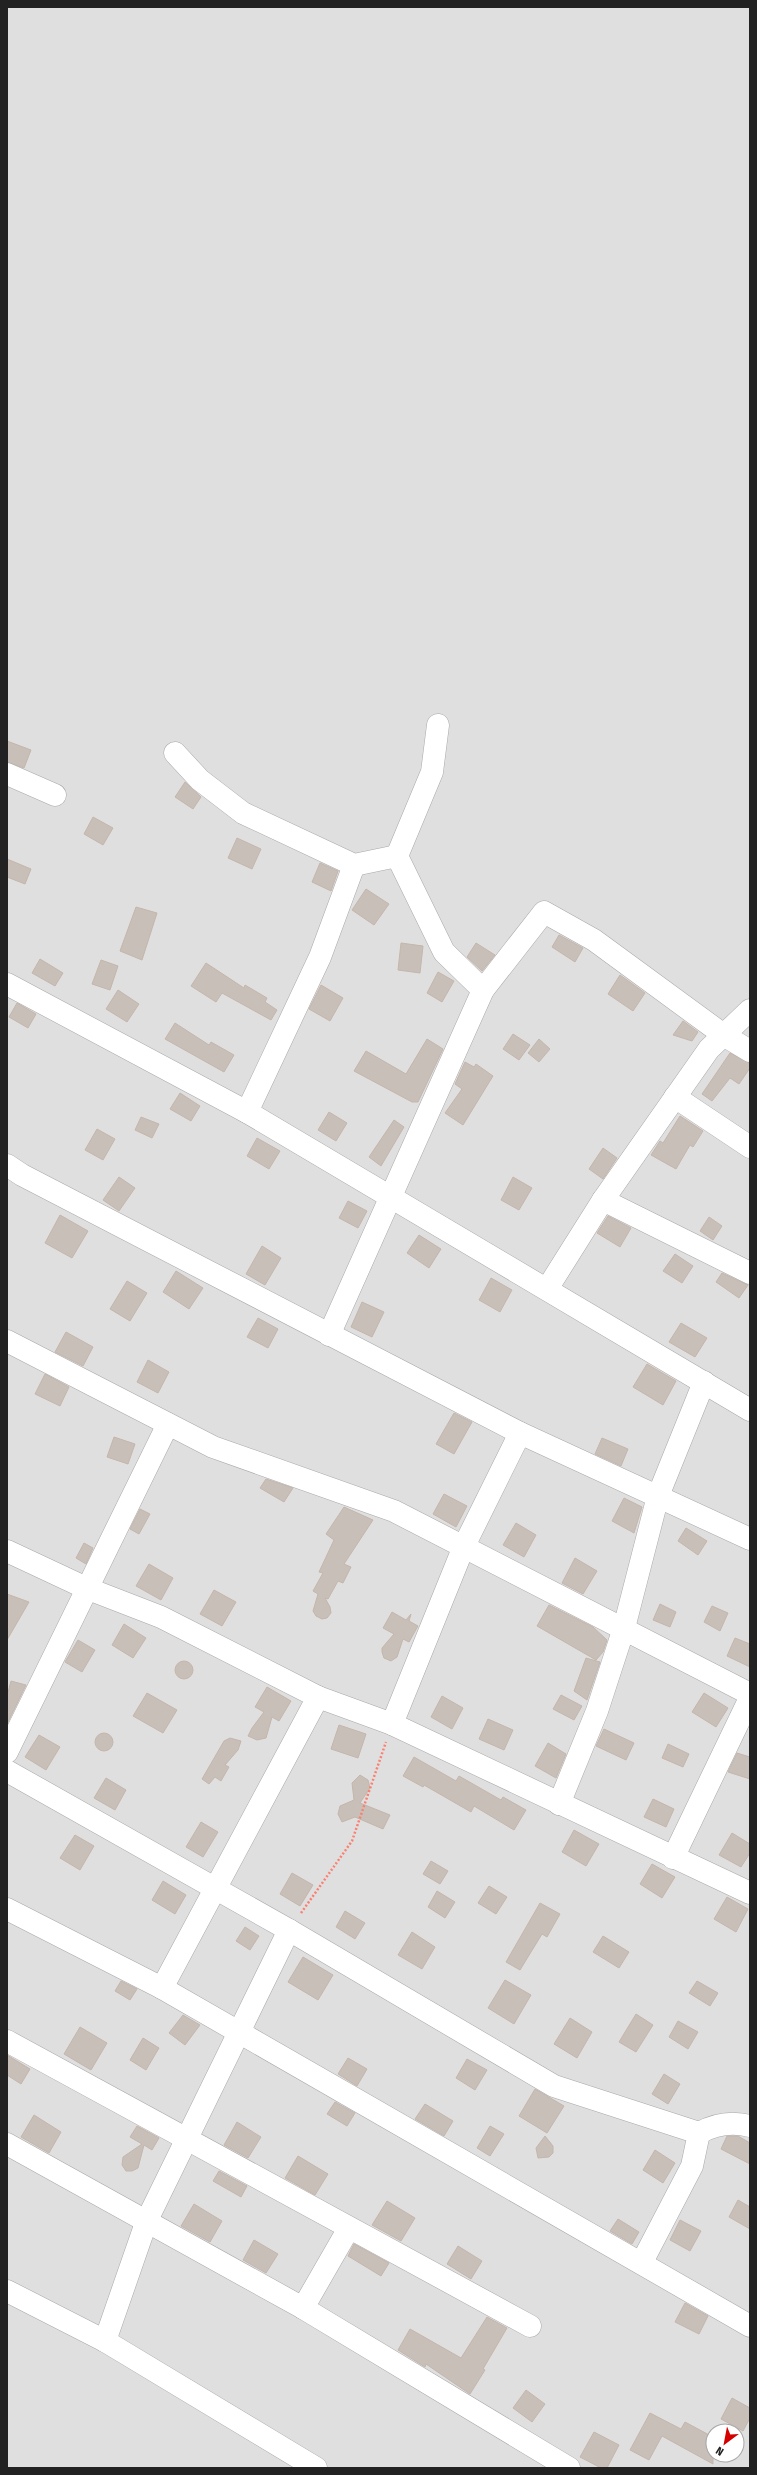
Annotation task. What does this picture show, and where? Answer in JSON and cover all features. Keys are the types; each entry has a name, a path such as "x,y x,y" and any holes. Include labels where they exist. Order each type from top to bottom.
{"street":[{"path":"438,725 432,772 397,856 444,952 483,990"},
{"path":"176,753 200,780 243,813 354,865 397,856"},
{"path":"7,774 55,795"},
{"path":"248,1112 320,957 354,865"},
{"path":"329,1335 483,990 544,912 594,940 725,1036 750,1051"},
{"path":"7,984 248,1112 750,1410"},
{"path":"547,1289 603,1200 709,1049 725,1036 750,1010"},
{"path":"675,1098 750,1147"},
{"path":"7,1165 22,1175 520,1433 750,1539"},
{"path":"603,1200 750,1273"},
{"path":"7,1341 213,1447 394,1511 750,1694"},
{"path":"559,1804 597,1711 624,1628 658,1496 704,1382"},
{"path":"7,1752 86,1588 168,1424"},
{"path":"392,1724 464,1546 520,1433"},
{"path":"7,1551 86,1588 161,1617 318,1697 392,1724 673,1858 750,1893"},
{"path":"162,1988 214,1888 318,1697"},
{"path":"673,1858 750,1698"},
{"path":"7,1771 289,1930 554,2086 699,2133 714,2125 739,2123 750,2126"},
{"path":"7,1909 162,1988 238,2034 642,2262 750,2326"},
{"path":"105,2341 147,2220 289,1930"},
{"path":"7,2041 530,2326"},
{"path":"642,2262 692,2166 699,2133"},
{"path":"7,2144 147,2220 303,2308 569,2468"},
{"path":"303,2308 349,2228"},
{"path":"7,2291 105,2341 316,2468"}],"path":[{"path":"289,1930 352,1841 392,1724"}],"shaded area":[{"path":"7,7 750,7 750,2468 7,2468"}],"building":[{"path":"7,741 31,750 24,768 7,762"},
{"path":"185,782 201,797 193,809 175,797"},
{"path":"93,817 113,828 103,845 84,834"},
{"path":"237,838 261,849 252,869 228,858"},
{"path":"7,859 31,869 25,884 7,877"},
{"path":"320,863 338,871 331,891 312,882"},
{"path":"366,889 389,904 374,925 352,910"},
{"path":"136,907 157,913 142,960 120,951"},
{"path":"559,935 583,948 575,962 552,947"},
{"path":"401,943 423,946 420,973 398,970"},
{"path":"476,943 495,955 482,971 467,957"},
{"path":"40,959 63,973 55,986 32,973"},
{"path":"101,960 118,966 110,990 92,984"},
{"path":"206,963 244,988 245,985 267,998 265,1002 277,1010 271,1020 222,993 216,1002 191,986"},
{"path":"438,972 454,981 442,1002 427,993"},
{"path":"620,975 645,993 633,1011 608,994"},
{"path":"321,985 343,998 330,1021 309,1009"},
{"path":"118,990 139,1004 127,1022 106,1009"},
{"path":"17,1003 36,1014 28,1028 9,1017"},
{"path":"683,1021 698,1032 692,1041 673,1035"},
{"path":"175,1023 209,1045 211,1042 234,1055 224,1072 165,1039"},
{"path":"513,1034 530,1045 519,1060 503,1049"},
{"path":"427,1039 443,1049 418,1102 412,1102 354,1071 366,1051 406,1074"},
{"path":"539,1039 550,1049 539,1062 528,1053"},
{"path":"730,1053 750,1063 750,1068 739,1084 730,1078 712,1101 702,1094"},
{"path":"465,1062 474,1067 476,1064 493,1076 463,1125 445,1113 462,1089 455,1084"},
{"path":"180,1093 200,1106 191,1121 170,1109"},
{"path":"329,1112 347,1123 336,1141 318,1130"},
{"path":"680,1116 703,1131 693,1147 690,1145 676,1169 651,1155 660,1141 663,1143"},
{"path":"141,1117 159,1124 152,1138 135,1130"},
{"path":"394,1120 404,1127 381,1166 369,1157"},
{"path":"97,1129 115,1139 103,1160 85,1150"},
{"path":"257,1138 280,1151 269,1169 247,1156"},
{"path":"603,1148 617,1158 603,1179 589,1169"},
{"path":"119,1177 135,1188 119,1211 103,1200"},
{"path":"513,1177 532,1188 519,1210 501,1200"},
{"path":"348,1201 367,1211 358,1228 339,1218"},
{"path":"60,1215 88,1231 72,1258 45,1243"},
{"path":"608,1216 631,1228 620,1247 597,1233"},
{"path":"709,1217 722,1226 713,1240 700,1231"},
{"path":"419,1235 441,1249 429,1268 407,1253"},
{"path":"262,1246 281,1258 265,1285 246,1274"},
{"path":"675,1254 693,1266 682,1283 663,1271"},
{"path":"176,1271 203,1288 189,1309 163,1292"},
{"path":"722,1273 748,1285 739,1298 716,1282"},
{"path":"491,1278 512,1290 500,1312 479,1300"},
{"path":"127,1281 147,1293 130,1321 110,1309"},
{"path":"362,1302 384,1312 372,1337 351,1327"},
{"path":"258,1318 278,1329 268,1348 247,1337"},
{"path":"681,1323 707,1338 695,1357 669,1342"},
{"path":"66,1332 93,1347 83,1366 55,1352"},
{"path":"148,1360 169,1372 158,1393 137,1382"},
{"path":"647,1364 676,1381 663,1405 633,1387"},
{"path":"45,1374 69,1387 60,1406 35,1394"},
{"path":"454,1413 472,1422 454,1454 436,1444"},
{"path":"114,1437 135,1444 128,1464 107,1457"},
{"path":"602,1438 628,1449 621,1466 595,1454"},
{"path":"266,1479 293,1488 284,1502 260,1488"},
{"path":"444,1494 467,1506 456,1527 433,1514"},
{"path":"624,1498 642,1507 634,1533 612,1521"},
{"path":"344,1507 373,1520 344,1564 351,1567 343,1583 338,1581 328,1599 325,1598 330,1607 331,1613 327,1618 322,1619 316,1616 313,1611 318,1594 313,1591 323,1573 319,1572 334,1540 326,1534"},
{"path":"140,1509 150,1514 139,1534 130,1529"},
{"path":"516,1523 536,1535 524,1557 503,1545"},
{"path":"686,1528 707,1541 698,1555 678,1541"},
{"path":"84,1543 93,1548 86,1564 76,1558"},
{"path":"575,1558 597,1571 583,1594 562,1583"},
{"path":"149,1564 173,1578 161,1600 136,1586"},
{"path":"214,1590 236,1602 222,1626 200,1614"},
{"path":"7,1594 29,1602 7,1640"},
{"path":"660,1604 676,1612 670,1627 653,1620"},
{"path":"549,1605 593,1627 607,1640 603,1652 596,1660 537,1626"},
{"path":"712,1606 728,1613 720,1631 704,1622"},
{"path":"392,1612 406,1620 411,1614 409,1621 418,1626 409,1642 403,1639 397,1657 391,1661 384,1658 382,1648 394,1634 383,1628"},
{"path":"124,1624 146,1638 133,1658 112,1645"},
{"path":"735,1638 750,1644 750,1667 727,1656"},
{"path":"78,1640 95,1650 82,1672 65,1662"},
{"path":"586,1658 600,1662 587,1700 574,1691"},
{"path":"184,1661 190,1664 193,1670 190,1676 184,1679 178,1676 175,1670 178,1664"},
{"path":"11,1681 26,1685 7,1724 7,1696"},
{"path":"267,1687 291,1701 279,1721 272,1717 266,1738 257,1740 248,1736 264,1712 255,1707"},
{"path":"147,1693 177,1710 163,1733 133,1716"},
{"path":"704,1693 728,1708 716,1727 692,1712"},
{"path":"561,1695 582,1706 574,1720 553,1709"},
{"path":"442,1696 463,1708 452,1729 431,1717"},
{"path":"488,1719 513,1730 504,1750 479,1739"},
{"path":"339,1725 366,1734 358,1758 331,1749"},
{"path":"604,1729 634,1743 626,1760 596,1746"},
{"path":"104,1733 110,1736 113,1742 110,1748 104,1751 98,1748 95,1742 98,1736"},
{"path":"39,1735 60,1747 46,1770 25,1757"},
{"path":"230,1738 241,1741 238,1750 225,1765 229,1767 221,1781 215,1777 209,1784 202,1779 224,1741"},
{"path":"548,1743 566,1754 556,1778 535,1766"},
{"path":"668,1744 689,1754 683,1767 662,1758"},
{"path":"737,1753 750,1757 750,1779 728,1772"},
{"path":"414,1757 456,1781 459,1776 501,1800 503,1797 526,1810 514,1830 474,1806 471,1812 424,1785 423,1787 403,1776"},
{"path":"360,1775 368,1780 370,1788 360,1803 390,1815 383,1829 355,1817 342,1822 338,1814 340,1806 354,1800 352,1783"},
{"path":"106,1778 126,1790 115,1810 94,1798"},
{"path":"653,1799 674,1809 666,1827 644,1817"},
{"path":"201,1822 218,1832 203,1857 186,1847"},
{"path":"574,1830 599,1844 586,1866 562,1852"},
{"path":"732,1833 750,1844 750,1853 741,1867 719,1855"},
{"path":"75,1835 94,1846 80,1870 60,1858"},
{"path":"431,1861 448,1871 440,1884 423,1874"},
{"path":"652,1864 675,1877 662,1898 640,1884"},
{"path":"292,1873 313,1885 300,1906 280,1894"},
{"path":"163,1881 186,1895 175,1914 152,1900"},
{"path":"489,1886 507,1897 496,1914 478,1903"},
{"path":"437,1891 455,1902 445,1918 428,1907"},
{"path":"727,1897 748,1909 736,1932 714,1919"},
{"path":"540,1903 560,1914 547,1937 542,1934 520,1970 506,1962"},
{"path":"345,1911 365,1923 355,1939 336,1927"},
{"path":"245,1927 259,1936 250,1950 236,1941"},
{"path":"412,1932 435,1947 422,1969 398,1955"},
{"path":"603,1936 629,1952 619,1968 593,1952"},
{"path":"303,1957 333,1975 318,2000 288,1982"},
{"path":"505,1980 531,1995 514,2024 488,2008"},
{"path":"121,1981 137,1989 130,2000 115,1991"},
{"path":"697,1981 718,1993 710,2006 689,1993"},
{"path":"636,2014 653,2025 636,2052 619,2042"},
{"path":"183,2015 200,2025 185,2045 169,2033"},
{"path":"570,2018 592,2032 577,2058 554,2044"},
{"path":"678,2021 698,2032 688,2049 669,2037"},
{"path":"80,2027 107,2043 91,2070 64,2054"},
{"path":"143,2038 159,2048 146,2070 130,2060"},
{"path":"7,2055 30,2069 21,2084 7,2075"},
{"path":"348,2058 367,2069 357,2086 338,2074"},
{"path":"467,2059 487,2070 475,2090 456,2078"},
{"path":"664,2074 680,2084 668,2104 652,2094"},
{"path":"535,2089 564,2106 547,2133 519,2116"},
{"path":"335,2102 355,2113 347,2126 327,2114"},
{"path":"425,2104 453,2121 444,2136 415,2119"},
{"path":"34,2115 61,2132 49,2153 21,2137"},
{"path":"237,2122 261,2137 248,2158 224,2145"},
{"path":"137,2126 159,2138 152,2150 144,2145 138,2168 132,2171 126,2171 122,2165 123,2157 142,2144 130,2137"},
{"path":"490,2126 504,2134 490,2156 477,2148"},
{"path":"545,2136 553,2146 553,2153 549,2157 538,2158 536,2148"},
{"path":"727,2136 738,2136 750,2143 750,2164 721,2149"},
{"path":"655,2150 675,2163 663,2183 643,2170"},
{"path":"298,2156 328,2174 315,2195 285,2178"},
{"path":"219,2171 247,2186 241,2197 213,2181"},
{"path":"738,2200 750,2207 750,2229 729,2217"},
{"path":"387,2201 415,2218 401,2241 372,2225"},
{"path":"194,2204 222,2221 210,2242 181,2226"},
{"path":"618,2219 639,2232 632,2244 610,2231"},
{"path":"680,2220 701,2231 690,2251 670,2240"},
{"path":"254,2240 278,2254 266,2273 243,2260"},
{"path":"354,2244 389,2263 381,2276 348,2256"},
{"path":"458,2246 482,2261 471,2279 447,2264"},
{"path":"685,2303 708,2316 699,2334 675,2322"},
{"path":"487,2317 507,2328 483,2369 485,2370 470,2394 426,2364 425,2367 398,2350 410,2329 461,2358"},
{"path":"526,2390 545,2404 532,2422 513,2408"},
{"path":"732,2398 750,2408 750,2418 745,2427 745,2423 728,2423 721,2419"},
{"path":"650,2413 681,2429 685,2422 705,2433 705,2460 662,2436 649,2460 630,2450"},
{"path":"594,2432 619,2445 607,2468 601,2468 580,2457"}]}
